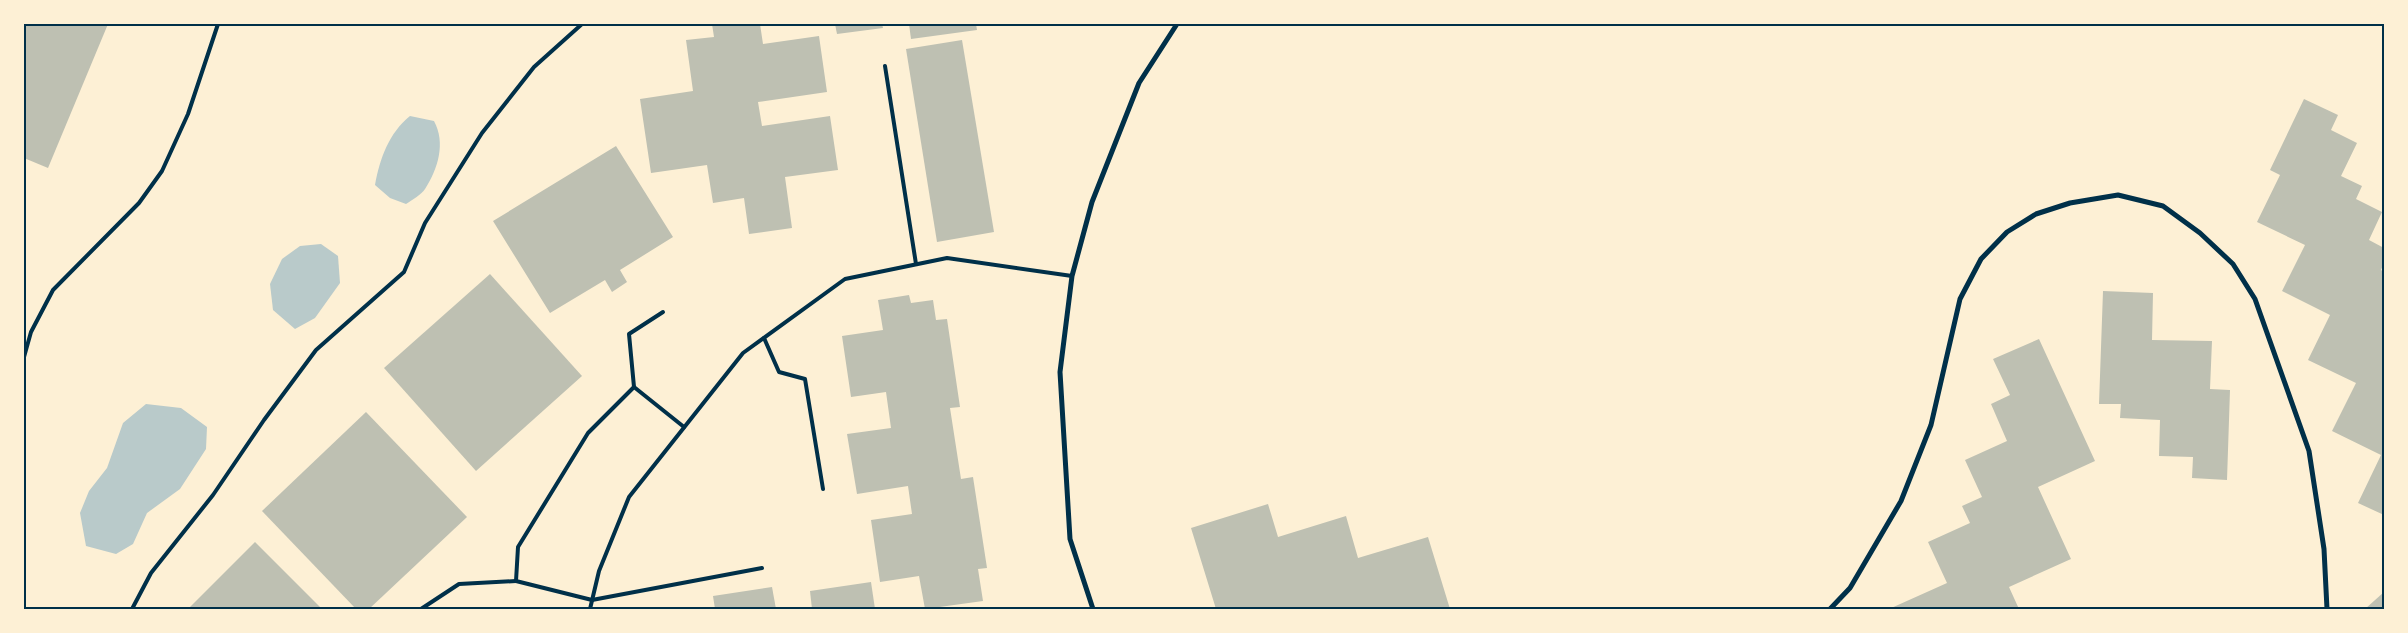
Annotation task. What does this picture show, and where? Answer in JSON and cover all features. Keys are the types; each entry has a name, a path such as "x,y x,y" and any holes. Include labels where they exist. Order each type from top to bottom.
{"street":[{"path":"1092,609 1070,539 1060,372 1072,276 1092,202 1139,82 1177,24"},
{"path":"1830,609 1850,588 1901,501 1931,425 1960,299 1981,259 2007,232 2036,214 2070,202 2118,195 2163,206 2200,233 2233,264 2255,300 2309,451 2324,549 2328,609"}],"lane":[{"path":"24,357 31,332 53,290 139,203 162,171 188,114 218,24"},
{"path":"132,609 151,572 213,496 264,420 316,350 404,272 425,223 482,133 534,67 582,24"},
{"path":"885,66 916,264"},
{"path":"590,609 599,571 629,497 743,353 845,279 947,258 1072,276"},
{"path":"662,312 629,334 634,387 684,427"},
{"path":"764,338 779,372 805,379 823,488"},
{"path":"516,581 518,547 528,530 588,433 634,387"},
{"path":"421,609 459,584 516,581 592,600 762,568"}],"shaded area":[{"path":"410,116 434,121 438,129 440,147 437,164 430,181 421,193 406,204 390,198 375,185 386,147 396,130"},
{"path":"321,244 338,256 340,283 315,318 295,329 273,310 270,284 282,259 300,246"},
{"path":"146,404 181,408 207,427 206,449 180,489 147,513 133,544 116,554 86,546 80,513 89,491 107,468 123,423"}],"building":[{"path":"24,24 108,24 48,168 24,158"},
{"path":"712,24 760,24 763,44 819,36 827,92 758,102 762,126 830,116 838,170 785,177 792,228 749,234 744,198 713,203 707,165 651,173 640,99 693,91 686,40 714,37"},
{"path":"835,24 882,24 883,28 837,34"},
{"path":"909,24 976,24 977,30 911,39"},
{"path":"962,40 994,232 937,242 906,49"},
{"path":"2304,99 2338,115 2331,130 2357,143 2341,176 2362,186 2356,199 2382,212 2369,240 2384,248 2384,263 2381,270 2384,272 2384,515 2358,503 2381,455 2332,431 2356,383 2308,360 2330,315 2282,291 2305,245 2257,222 2280,175 2270,170"},
{"path":"616,146 673,237 620,270 627,282 612,292 605,280 550,313 493,221"},
{"path":"490,274 582,376 476,471 384,368"},
{"path":"2103,291 2153,293 2152,340 2212,341 2210,389 2230,390 2227,480 2192,478 2193,457 2159,456 2160,420 2120,418 2121,404 2099,404"},
{"path":"909,295 911,303 933,300 936,320 947,319 960,407 950,408 961,479 973,477 987,568 978,569 983,601 925,609 919,576 880,582 871,520 912,514 908,486 857,494 847,434 891,428 886,392 851,397 842,336 883,330 878,300"},
{"path":"2039,339 2095,461 2038,487 2071,559 2009,587 2019,609 1889,609 1947,583 1928,542 1970,523 1962,506 1982,497 1965,460 2007,441 1991,404 2010,395 1993,359"},
{"path":"366,412 467,517 369,609 356,609 262,511"},
{"path":"1268,504 1278,537 1346,516 1358,558 1428,537 1450,609 1216,609 1191,528"},
{"path":"255,542 322,609 188,609"},
{"path":"871,582 875,609 812,609 810,591"},
{"path":"772,587 776,609 715,609 713,596"},
{"path":"2384,592 2384,609 2365,609"}]}
